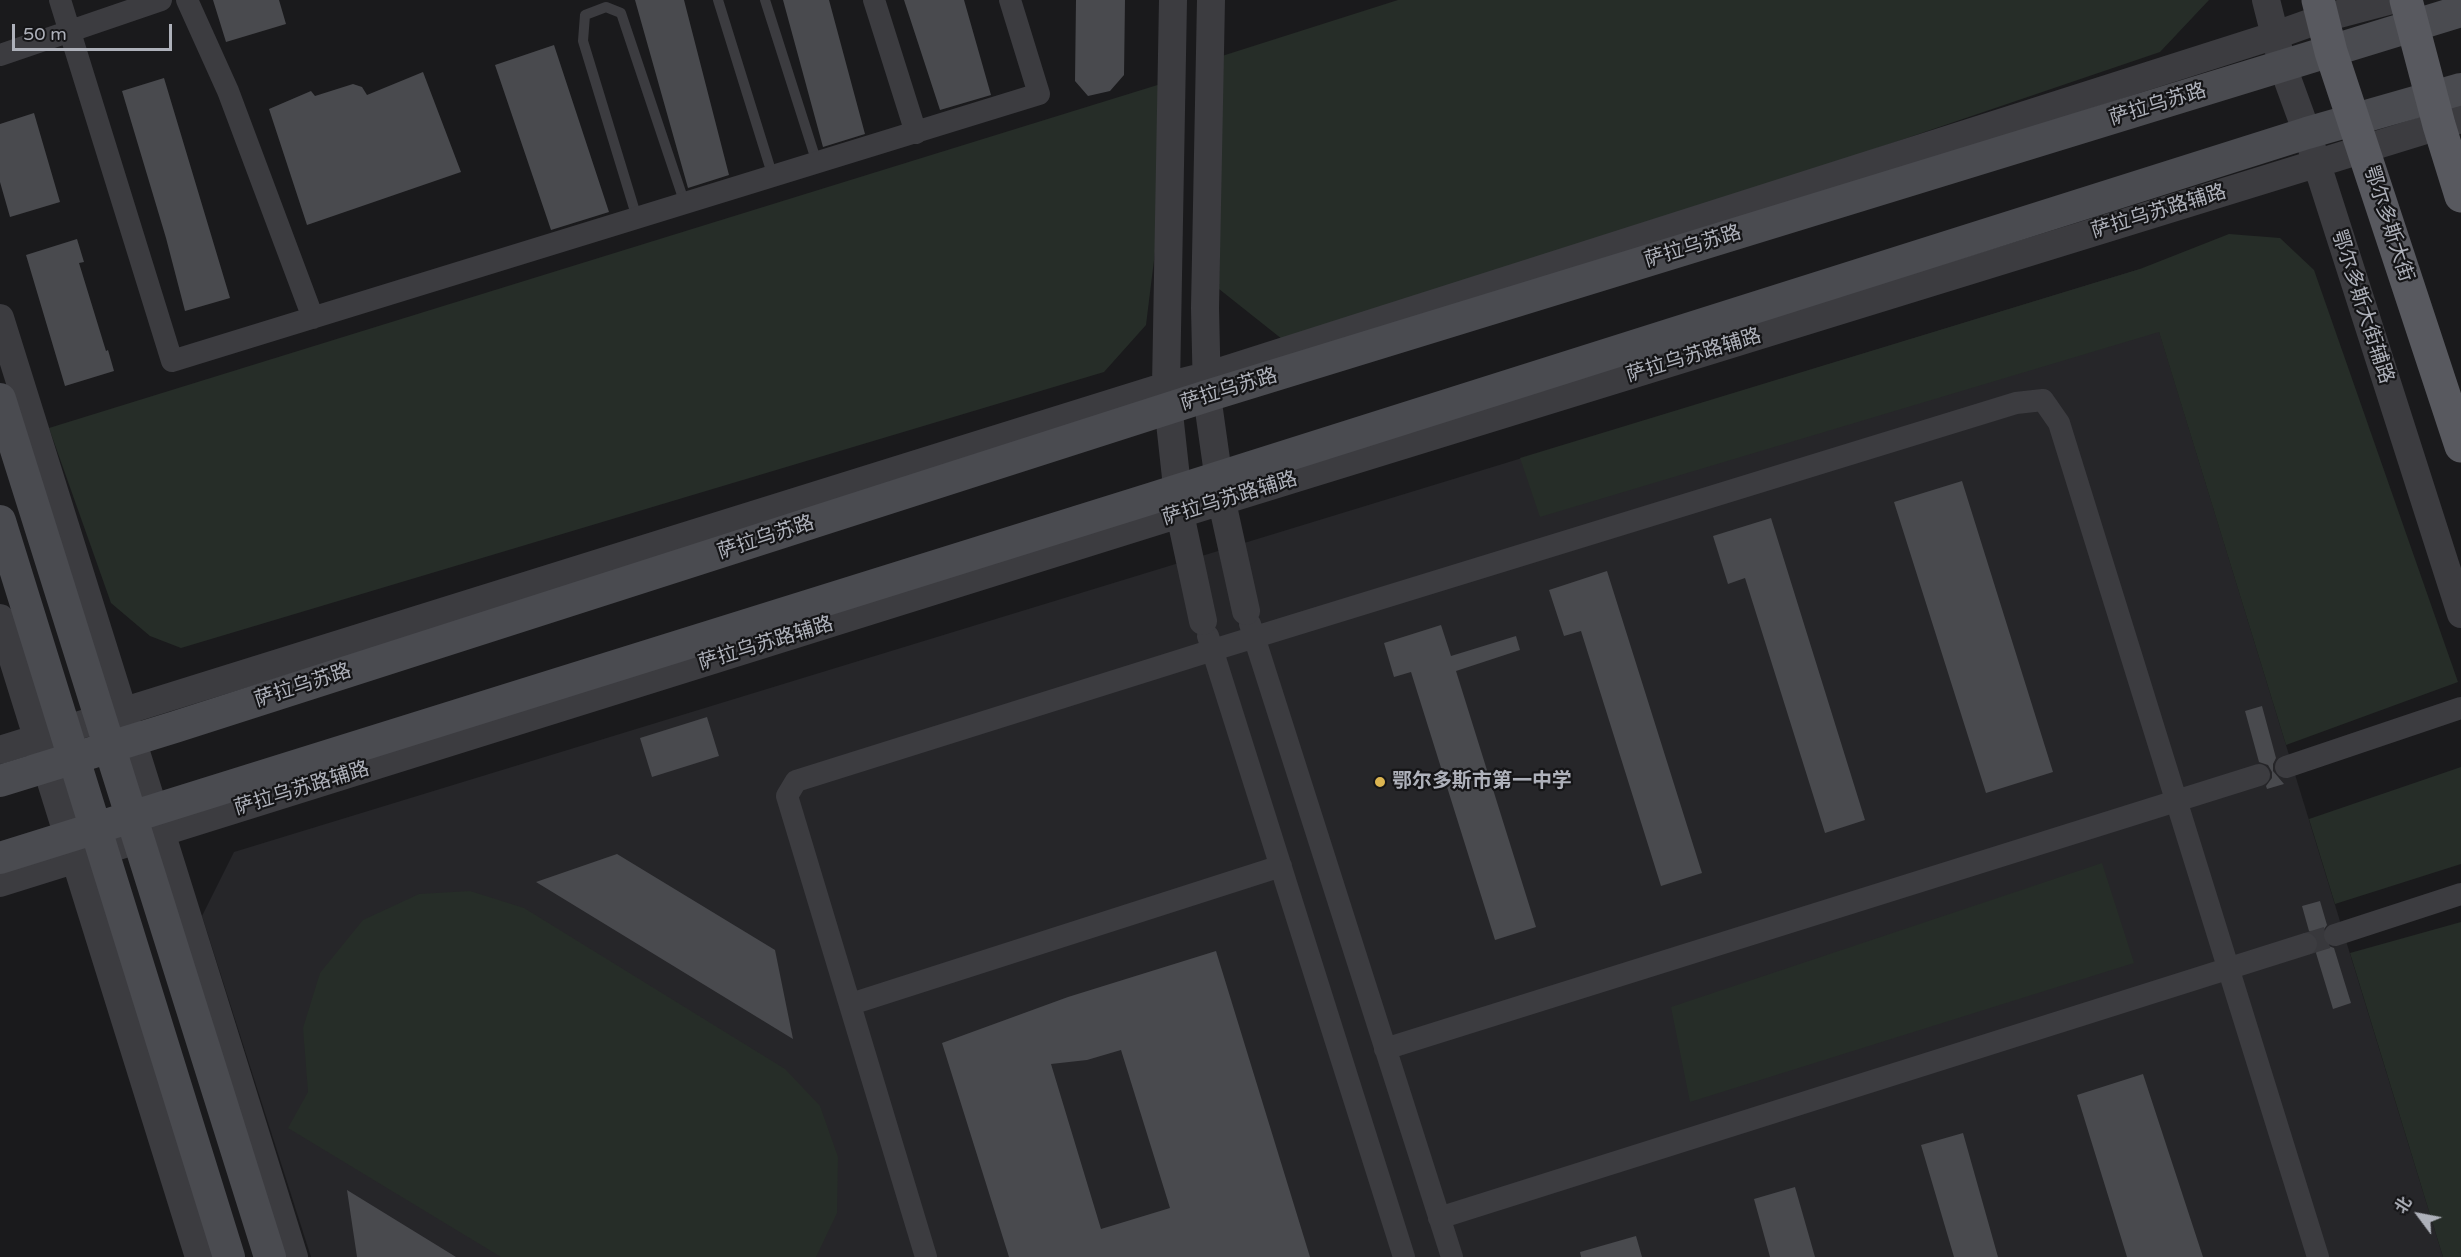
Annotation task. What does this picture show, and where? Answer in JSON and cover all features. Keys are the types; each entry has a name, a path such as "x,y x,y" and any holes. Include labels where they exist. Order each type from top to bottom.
{"main road":[{"name":"鄂尔多斯大街","path":"2321,9 2331,52 2461,446"},
{"name":"萨拉乌苏路","path":"0,781 56,748 1167,398 2283,67 2331,52 2409,13 2461,11"},
{"path":"2409,13 2448,107 2461,196"},
{"path":"0,858 86,844 1179,502 2307,133 2358,134 2448,107"},
{"path":"0,399 116,730 146,825 270,1257"},
{"path":"0,521 56,748 86,844 230,1257"}],"street":[{"path":"60,0 172,361 1039,94 1010,0"},
{"path":"0,55 161,0"},
{"path":"187,0 228,91 313,318"},
{"path":"874,0 916,133"},
{"path":"1173,0 1167,398 1179,502 1203,621 1404,1257"},
{"path":"1211,0 1205,297 1206,386 1220,489 1246,611 1452,1257"},
{"name":"鄂尔多斯大街辅路","path":"2266,0 2283,67 2307,133 2461,614"},
{"path":"1206,386 2276,35 2321,9 2392,0"},
{"name":"萨拉乌苏路辅路","path":"1220,489 2316,164 2358,134"},
{"path":"0,318 116,730"},
{"path":"926,1257 787,796 796,781 2016,403 2043,400 2059,423 2318,1257"},
{"path":"0,618 56,748 0,750"},
{"path":"2286,767 2461,708"},
{"path":"1386,1048 2259,776"},
{"path":"146,825 294,1257"},
{"path":"0,883 86,844 199,1257"},
{"path":"851,1004 1281,866"},
{"path":"2335,935 2461,894"},
{"path":"1439,1218 2306,944"}],"lane":[{"path":"718,0 773,177"},
{"path":"765,0 818,163"},
{"path":"637,219 584,41 585,15 606,7 621,13 685,204"}],"shaded area":[{"path":"1398,0 2209,0 2160,52 1292,347 1219,289 1222,56"},
{"path":"1164,83 1156,244 1146,325 1104,372 181,648 150,636 111,603 49,428"},
{"path":"2229,234 2280,238 2314,270 2458,682 2286,745 2159,332 1540,517 1520,458 2140,269"},
{"name":"鄂尔多斯市第一中学","path":"2140,269 2443,1257 311,1257 202,916 234,852"},
{"path":"2461,767 2461,864 2335,904 2309,819"},
{"path":"2102,863 2134,963 1690,1102 1671,1007"},
{"path":"470,891 524,908 785,1069 820,1106 838,1157 837,1213 816,1257 501,1257 288,1128 308,1092 303,1028 320,973 363,920 419,894"},
{"path":"2461,922 2461,1257 2443,1257 2350,953"}],"building":[{"path":"213,0 279,0 286,24 226,42"},
{"path":"635,0 684,0 729,175 688,188"},
{"path":"783,0 829,0 865,134 823,147"},
{"path":"904,0 964,0 991,95 940,110"},
{"path":"1076,0 1125,0 1124,75 1110,91 1088,96 1075,81"},
{"path":"554,45 609,212 551,230 495,65"},
{"path":"423,72 461,172 307,225 269,109 311,91 315,96 353,84 362,87 367,95"},
{"path":"164,78 230,298 185,311 166,238 122,91"},
{"path":"34,113 60,202 10,217 0,182 0,124"},
{"path":"77,239 84,262 79,263 114,371 65,386 26,255"},
{"path":"1962,481 2053,772 1986,793 1894,502"},
{"path":"1771,518 1865,820 1825,833 1745,578 1728,584 1713,536"},
{"path":"1607,571 1702,873 1661,886 1581,631 1564,636 1549,590"},
{"path":"1441,625 1451,656 1516,636 1520,650 1456,671 1536,927 1495,940 1411,672 1394,677 1384,643"},
{"path":"2262,706 2276,758 2273,771 2284,784 2267,789 2266,786 2272,778 2272,772 2268,765 2259,762 2245,711"},
{"path":"707,717 719,756 652,777 640,738"},
{"path":"617,854 775,950 793,1039 536,882"},
{"path":"2320,901 2327,925 2322,932 2322,939 2326,945 2334,948 2351,1003 2333,1009 2316,953 2319,941 2315,934 2309,931 2302,906"},
{"path":"1216,951 1310,1257 1009,1257 942,1043 1068,997","holes":["1121,1050 1170,1208 1101,1229 1051,1064 1087,1060"]},
{"path":"2143,1074 2203,1257 2127,1257 2077,1095"},
{"path":"1963,1133 1998,1257 1954,1257 1921,1145"},
{"path":"1795,1187 1815,1257 1770,1257 1754,1199"},
{"path":"347,1190 456,1257 357,1257"},
{"path":"1636,1236 1642,1257 1581,1257 1580,1252"}],"tunnel":[{"path":"2306,944 2335,935"}],"place":[{"name":"鄂尔多斯市第一中学","path":"1380,782"}]}
